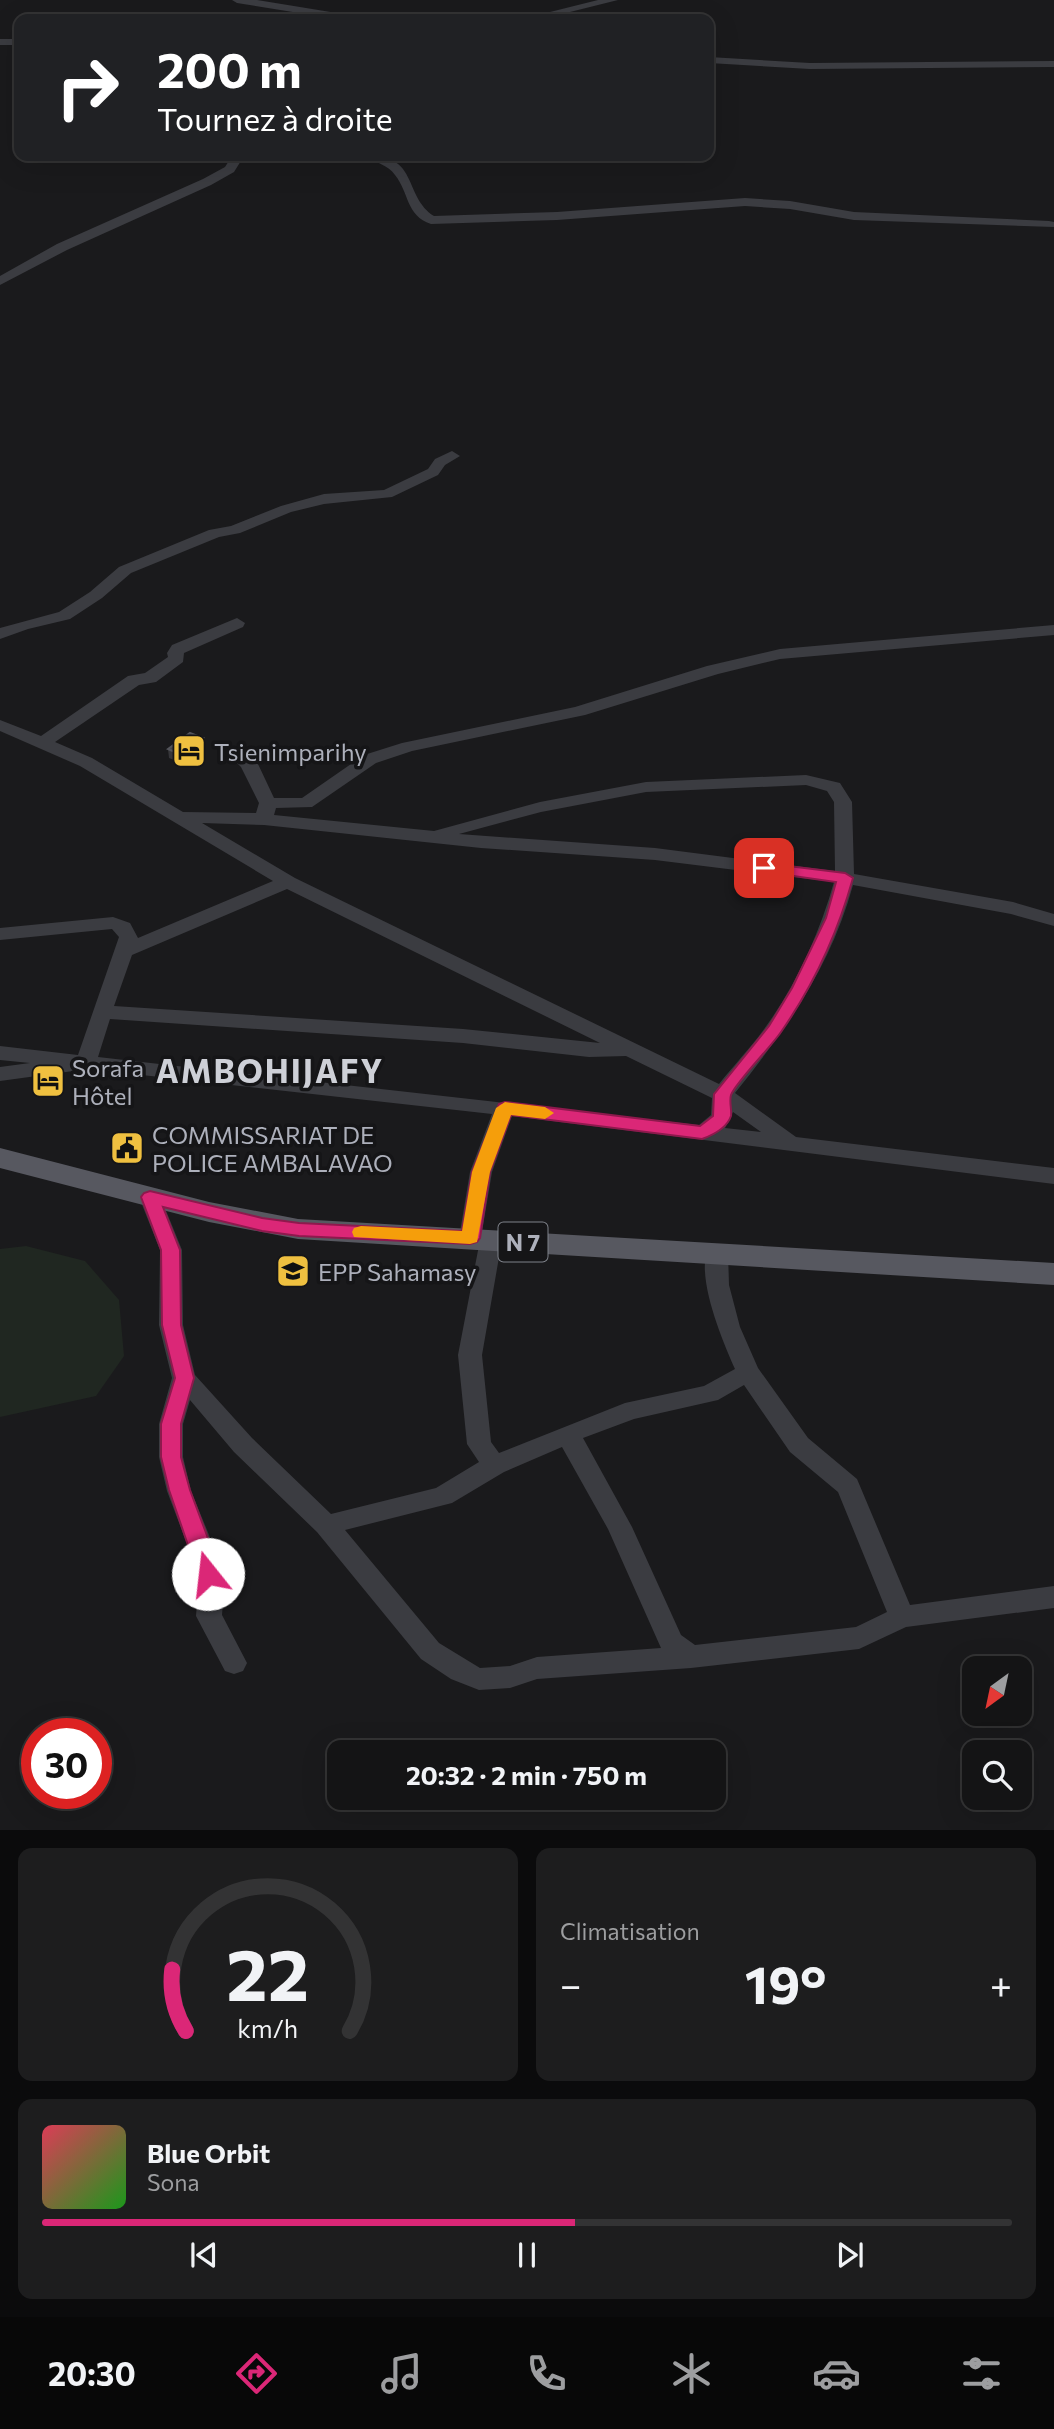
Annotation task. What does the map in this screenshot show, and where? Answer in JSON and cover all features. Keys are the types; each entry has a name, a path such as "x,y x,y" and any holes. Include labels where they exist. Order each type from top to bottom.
{"main road":[{"name":"N 7","path":"0,1158 262,1224 299,1229 1054,1274"}],"street":[{"path":"237,0 302,14"},
{"path":"550,14 613,0"},
{"path":"714,60 810,66 1054,64"},
{"path":"0,262 5,278 62,247 207,182 230,169 235,161"},
{"path":"388,161 400,169 413,199 426,218 431,220 557,216 745,202 790,205 854,216 1049,225"},
{"path":"0,634 23,625 64,616 96,595 125,570 215,533 234,530 286,509 324,499 387,494 433,472 440,462 452,456"},
{"path":"43,743 134,680 150,678 177,658 175,653 178,649 237,624"},
{"path":"176,817 266,811 306,803 370,759 408,747 579,711 713,670 780,654 1054,630"},
{"path":"1,727 86,762 288,882 722,1094 789,1142"},
{"path":"234,751 249,764 266,811"},
{"path":"431,836 540,807 646,787 806,780 834,787 843,802 845,878 834,918 800,988 775,1029 722,1094 722,1116 716,1125 702,1132"},
{"path":"266,811 431,836 547,848 655,854 845,878 1013,908 1054,920"},
{"path":"124,951 288,882"},
{"path":"0,934 113,923 124,925 128,930 129,941 86,1063"},
{"path":"102,1012 463,1036 589,1050 628,1049"},
{"path":"0,1053 505,1108 1054,1176"},
{"path":"0,1074 86,1063"},
{"path":"495,1465 479,1444 470,1355 481,1239 481,1172 505,1108"},
{"path":"150,1197 170,1250 172,1325 184,1378 171,1424 171,1457 179,1490 205,1557 211,1590 209,1616 234,1664"},
{"path":"717,1252 718,1285 728,1326 748,1372 799,1445 848,1486 902,1617"},
{"path":"326,1525 443,1496 495,1465 567,1435 633,1410 709,1394 748,1372"},
{"path":"184,1378 243,1445 326,1525 430,1651 469,1675 479,1678 510,1677 537,1668 691,1657 859,1638 902,1617 1054,1597"},
{"path":"567,1435 579,1451 620,1527 671,1642 691,1657"}],"shaded area":[{"path":"26,1246 85,1261 119,1300 124,1356 96,1396 0,1417 0,1249"}],"building":[{"path":"190,733 203,738 184,756 168,749"}],"slow traffic":[{"path":"361,1232 470,1238 481,1172 505,1108 545,1113"}],"place":[{"name":"Tsienimparihy","path":"189,751"},
{"name":"Sorafa Hôtel","path":"48,1081"},
{"name":"COMMISSARIAT DE POLICE AMBALAVAO","path":"127,1148"},
{"name":"EPP Sahamasy","path":"293,1271"}],"district":[{"name":"AMBOHIJAFY","path":"270,1070"}],"route":[{"path":"208,1574 205,1557 179,1490 171,1457 171,1424 184,1378 179,1366 172,1325 170,1250 150,1197 262,1224 299,1229 470,1238 481,1172 505,1108 702,1132 716,1125 722,1116 722,1094 775,1029 800,988 834,918 845,878 764,868"}]}
